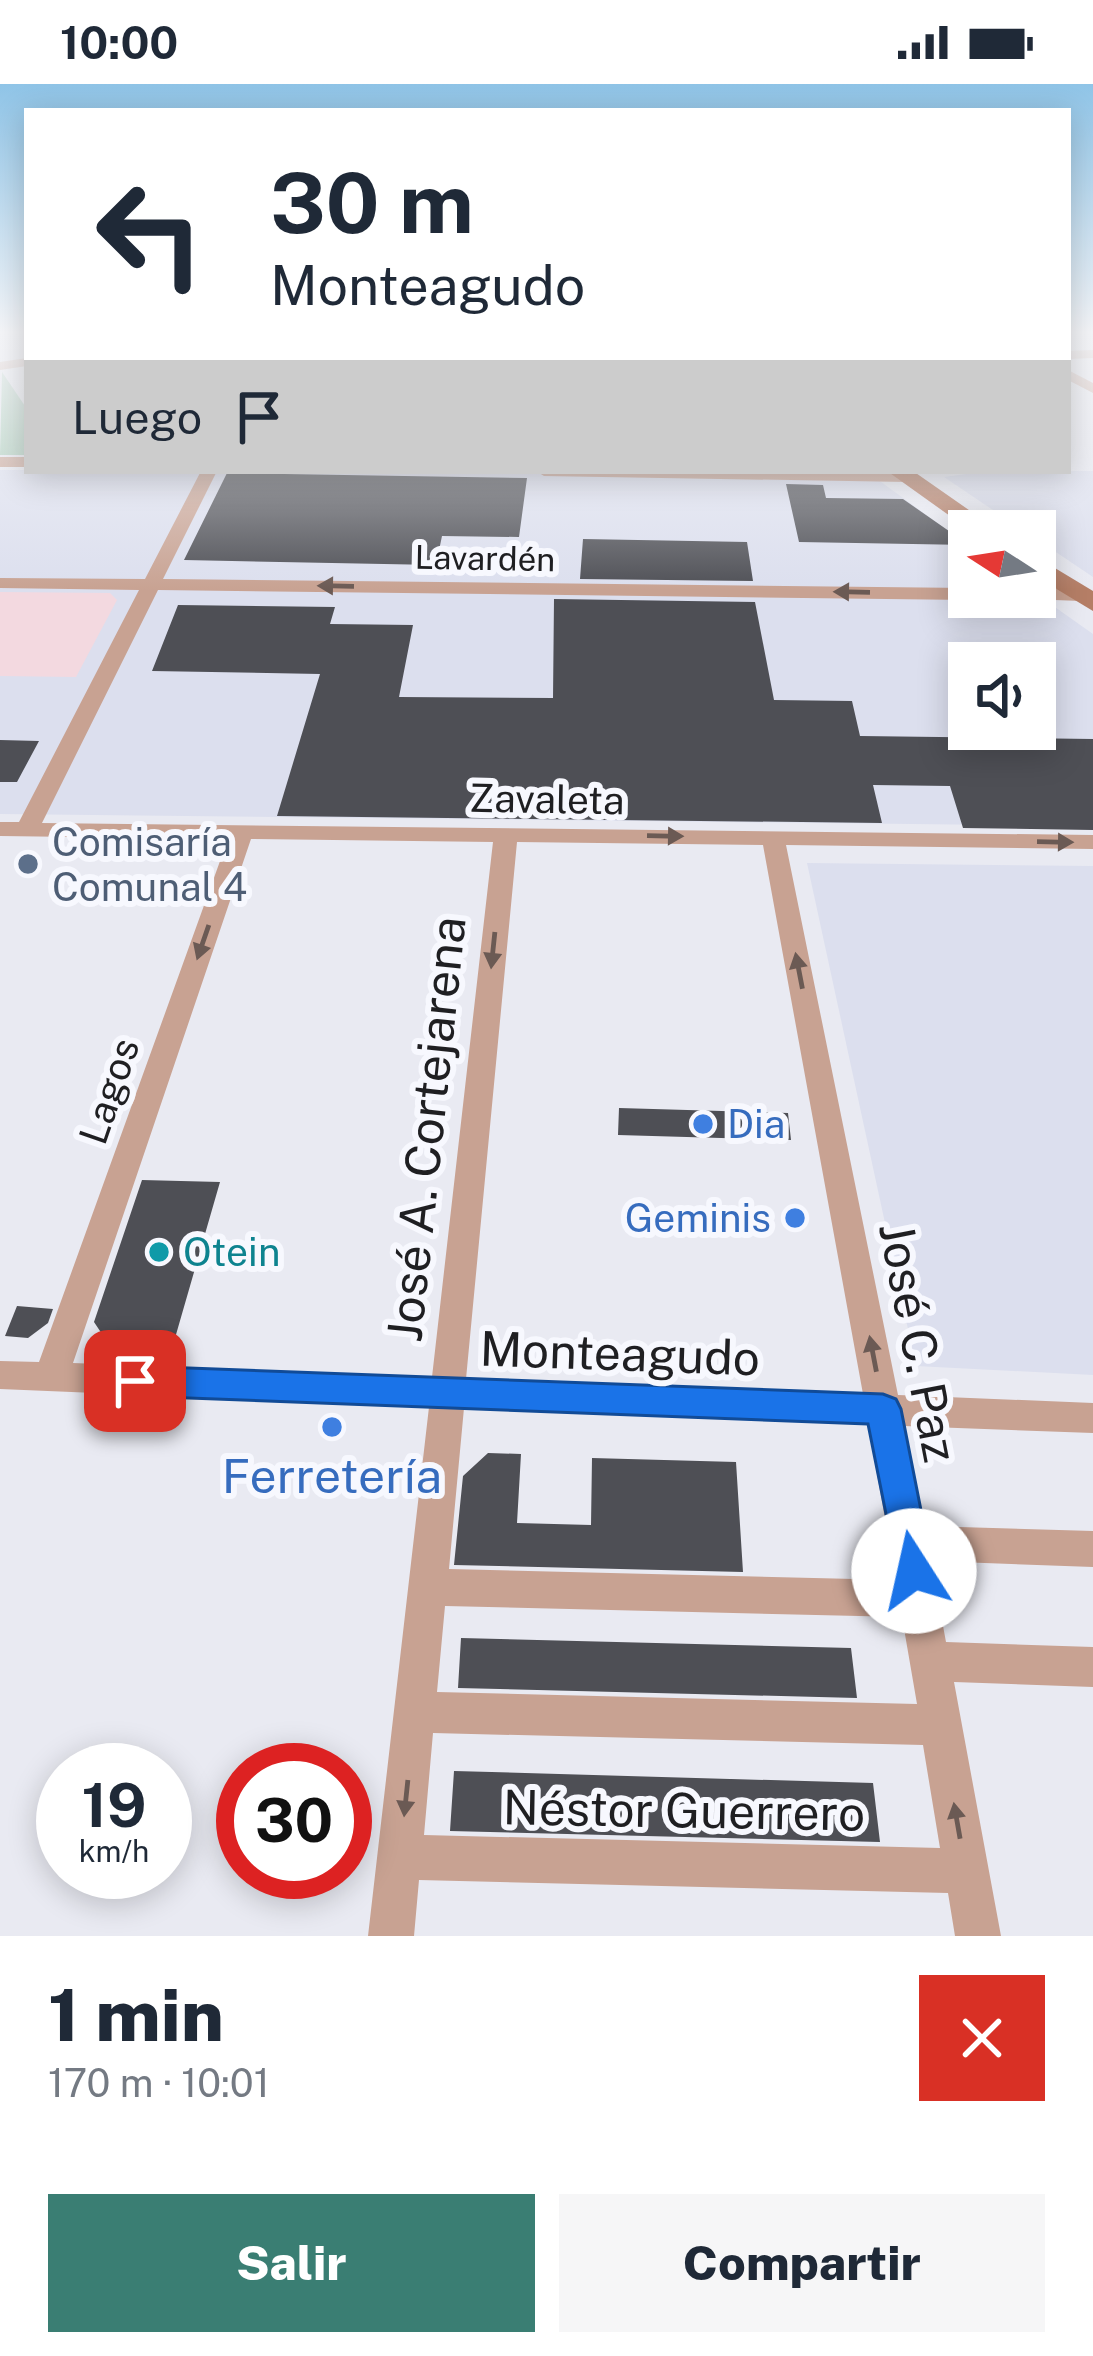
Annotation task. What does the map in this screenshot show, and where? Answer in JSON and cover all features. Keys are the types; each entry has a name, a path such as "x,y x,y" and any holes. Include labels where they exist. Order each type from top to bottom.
{"main road":[{"path":"903,474 956,510"},
{"path":"1056,578 1087,599"}],"street":[{"path":"27,829 207,474"},
{"name":"Lavardén","path":"0,583 948,594"},
{"path":"1056,597 1087,599"},
{"name":"Zavaleta","path":"0,829 1093,842"},
{"name":"Lagos","path":"50,1377 242,831"},
{"name":"José A. Cortejarena","path":"391,1936 506,834"},
{"name":"José C. Paz","path":"773,838 909,1544 978,1936"},
{"name":"Monteagudo","path":"0,1376 1093,1418"},
{"path":"909,1544 1093,1550"},
{"path":"426,1586 919,1598"},
{"path":"928,1660 1093,1667"},
{"path":"414,1712 940,1725"},
{"name":"Néstor Guerrero","path":"400,1857 966,1871"}],"shaded area":[{"path":"0,470 24,470 24,474 870,474 948,531 948,618 1056,618 1056,608 1093,634 1093,826 0,814"},
{"path":"1093,471 1093,577 1056,552 1056,510 993,510 944,477"},
{"path":"0,592 110,593 117,600 76,677 0,676"},
{"path":"807,863 1093,866 1093,1375 916,1366"}],"green space":[{"path":"1,418 24,418 24,455 0,455"}],"building":[{"path":"227,474 527,478 519,537 442,536 436,565 184,560"},
{"path":"786,484 823,485 826,498 903,499 948,530 948,545 799,542"},
{"path":"583,539 747,542 753,581 580,579"},
{"path":"554,599 755,602 774,700 852,701 860,736 948,737 948,750 1056,750 1056,739 1093,739 1093,830 963,828 950,786 873,785 882,823 277,816 320,674 152,671 178,605 335,607 330,624 413,625 399,697 553,698"},
{"path":"0,740 39,741 17,782 0,782"},
{"name":"Dia","path":"619,1108 788,1113 791,1140 618,1135"},
{"name":"Otein","path":"142,1180 220,1182 173,1345 108,1343 94,1322"},
{"path":"17,1306 53,1309 48,1323 28,1338 5,1336"},
{"path":"488,1453 521,1454 517,1523 591,1525 592,1458 736,1462 743,1572 454,1565 463,1476"},
{"path":"461,1638 851,1648 857,1698 458,1688"},
{"path":"454,1771 873,1783 880,1842 450,1831"}],"place":[{"name":"Comisaría Comunal 4","path":"28,864"},
{"name":"Dia","path":"703,1124"},
{"name":"Geminis","path":"795,1218"},
{"name":"Otein","path":"159,1252"},
{"name":"Ferretería","path":"332,1427"}],"route":[{"path":"135,1381 883,1409 914,1571"}]}
